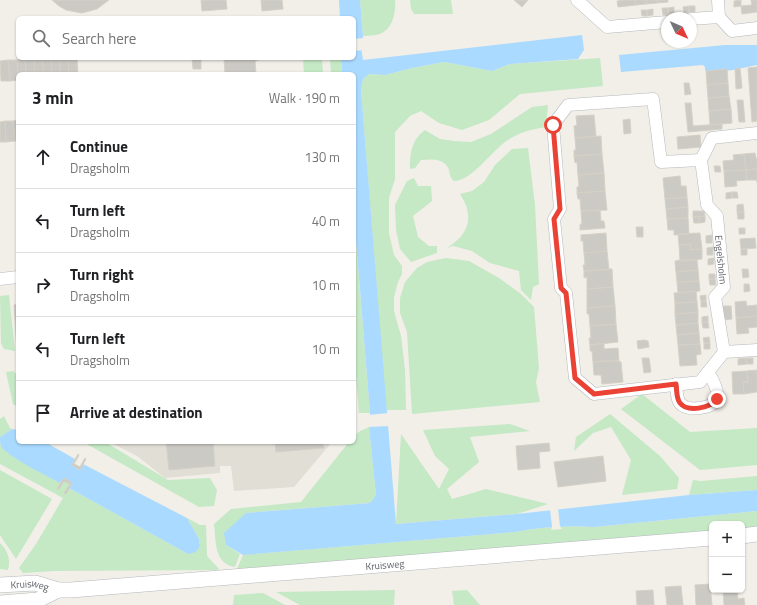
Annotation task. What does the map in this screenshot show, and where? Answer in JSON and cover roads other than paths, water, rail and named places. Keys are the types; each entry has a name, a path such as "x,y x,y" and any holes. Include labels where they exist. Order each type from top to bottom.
{"street":[{"path":"577,0 607,27 661,22"},
{"path":"718,0 719,17 732,31 757,28"},
{"path":"697,19 719,17"},
{"path":"757,133 712,138 701,160 661,162 653,99 568,105 553,125 560,209 554,219 561,288 566,293 575,378 594,394 700,382 724,352 757,350"},
{"name":"Engelsholm","path":"701,160 708,205 717,216 724,287 715,297 724,352"},
{"path":"0,279 16,277"},
{"path":"676,384 678,399 681,405 691,409 708,407 714,404 717,399 716,384 708,372"},
{"path":"745,536 757,534"},
{"name":"Kruisweg","path":"0,585 35,583 58,590 709,538"},
{"name":"Kruisweg","path":"0,603 38,600 58,590"}],"water":[{"path":"339,0 360,0 363,36 361,47 363,60 582,35 584,50 578,59 510,64 492,71 444,62 385,75 369,74 363,79 361,90 396,524 517,514 689,495 757,490 757,511 594,527 554,527 515,532 243,555 226,545 224,533 246,513 370,503 376,495 369,427 370,413 356,241 356,72 342,72 341,60 356,60 356,16 340,16"},
{"path":"725,45 757,45 757,65 708,73 703,65 621,72 619,55"},
{"path":"12,429 16,430 16,444 49,444 75,459 72,465 79,470 83,464 187,518 199,539 200,546 196,552 188,554 69,488 72,483 64,478 60,483 19,461 1,446 0,437"}]}
